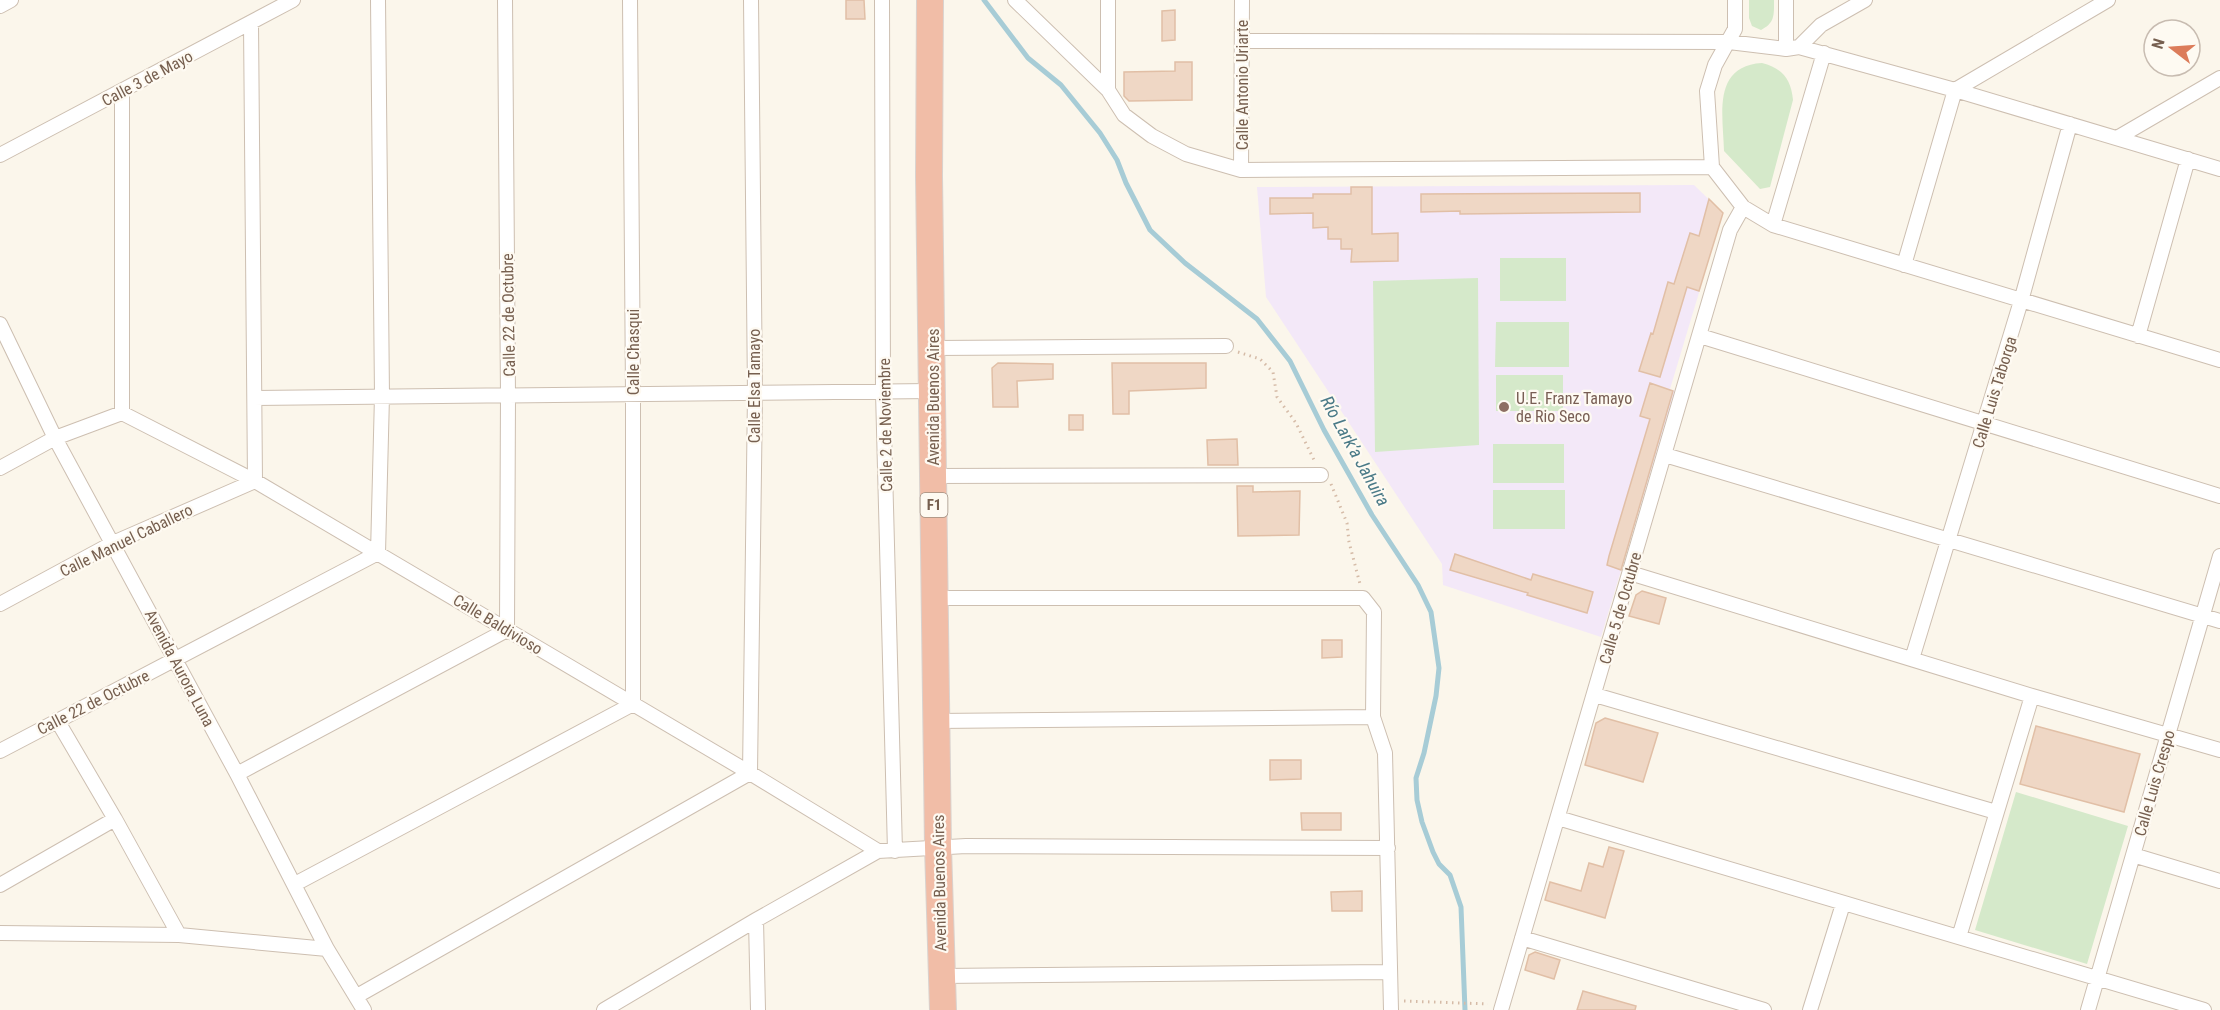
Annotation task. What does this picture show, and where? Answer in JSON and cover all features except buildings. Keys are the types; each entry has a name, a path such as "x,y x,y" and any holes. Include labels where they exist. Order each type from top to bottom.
{"highway":[{"name":"Avenida Buenos Aires","path":"930,0 929,176 936,721 943,1010"}],"street":[{"path":"0,6 11,0"},
{"name":"Calle 3 de Mayo","path":"0,156 293,0"},
{"path":"378,0 382,396 378,553"},
{"name":"Calle 22 de Octubre","path":"505,0 507,630"},
{"name":"Calle Chasqui","path":"630,0 633,705"},
{"name":"Calle Elsa Tamayo","path":"750,773 755,394 751,0"},
{"name":"Calle 2 de Noviembre","path":"882,0 883,392 895,851"},
{"path":"1015,0 1108,90 1124,115 1152,136 1185,154 1241,170 1712,167"},
{"path":"1108,0 1108,90"},
{"name":"Calle Antonio Uriarte","path":"1241,170 1242,0"},
{"path":"1735,0 1735,29 1715,65 1707,91 1712,167 1743,207 1773,225 2220,360"},
{"path":"1786,0 1793,48"},
{"path":"1793,48 1821,25 1865,0"},
{"path":"1904,265 1955,90 2108,0"},
{"path":"251,24 255,481"},
{"path":"1242,41 1729,42 1793,48 1824,53 1955,90 2220,169"},
{"path":"1773,225 1824,53"},
{"path":"2117,138 2220,78"},
{"path":"0,468 56,438 122,413 122,91"},
{"name":"Calle Luis Taborga","path":"1912,659 2021,301 2070,124"},
{"path":"2138,336 2188,159"},
{"name":"Calle 5 de Octubre","path":"1501,1010 1730,230 1743,207"},
{"name":"Avenida Aurora Luna","path":"0,324 56,438 237,774 327,949 364,1010"},
{"path":"1700,336 2220,496"},
{"path":"933,348 1226,346"},
{"path":"255,398 932,392"},
{"name":"Calle Baldivioso","path":"122,413 255,481 878,851"},
{"path":"1665,455 2220,621"},
{"path":"933,476 1321,475"},
{"name":"Calle Manuel Caballero","path":"0,604 113,543 255,481"},
{"name":"Calle 22 de Octubre","path":"0,751 378,553"},
{"name":"Calle Luis Crespo","path":"2088,1010 2220,556"},
{"path":"1630,573 2032,696 2220,750"},
{"path":"935,598 1362,598 1374,612 1373,717 1385,753 1391,1005"},
{"path":"237,774 507,630"},
{"path":"1595,694 1996,812"},
{"path":"1959,937 2032,696"},
{"path":"295,884 633,705"},
{"path":"936,721 1373,717"},
{"path":"57,720 179,935"},
{"path":"357,996 750,773"},
{"path":"1558,818 2204,1010"},
{"path":"0,885 115,819"},
{"path":"604,1010 878,851 938,847 1388,848"},
{"path":"2133,855 2220,881"},
{"path":"1810,1010 1843,904"},
{"path":"756,920 758,1010"},
{"path":"0,933 179,935 327,949"},
{"path":"1522,938 1764,1010"},
{"path":"942,976 1390,972"}],"path":[{"path":"1226,346 1260,359 1273,372 1276,397 1296,423 1321,475 1331,484 1347,523 1362,598"},
{"path":"1391,1005 1435,1002 1483,1004"}],"shaded area":[{"name":"U.E. Franz Tamayo de Rio Seco","path":"1694,185 1723,213 1670,389 1675,391 1601,637 1443,585 1442,564 1266,297 1257,187"}],"green space":[{"path":"1749,0 1774,0 1773,18 1761,30 1752,26 1749,18"},
{"path":"1762,63 1780,71 1788,80 1793,100 1770,187 1760,189 1724,151 1722,108 1728,83 1735,73 1746,66"},
{"path":"1500,258 1566,258 1566,301 1500,301"},
{"path":"1478,278 1479,445 1375,452 1373,281"},
{"path":"1496,322 1569,322 1569,367 1495,367"},
{"path":"1496,375 1563,375 1563,411 1496,411"},
{"path":"1493,444 1564,444 1564,483 1493,483"},
{"path":"1493,490 1565,490 1565,529 1493,529"},
{"path":"2016,792 2128,826 2087,964 1975,930"}],"waterway":[{"name":"Río Lark’a Jahuira","path":"984,0 1028,58 1061,85 1100,133 1117,160 1150,230 1185,263 1257,319 1290,361 1324,430 1372,515 1418,585 1431,612 1439,668 1436,696 1424,753 1416,778 1417,800 1433,852 1439,864 1450,875 1461,907 1465,1010"}],"place":[{"name":"U.E. Franz Tamayo de Rio Seco","path":"1504,407"}]}
